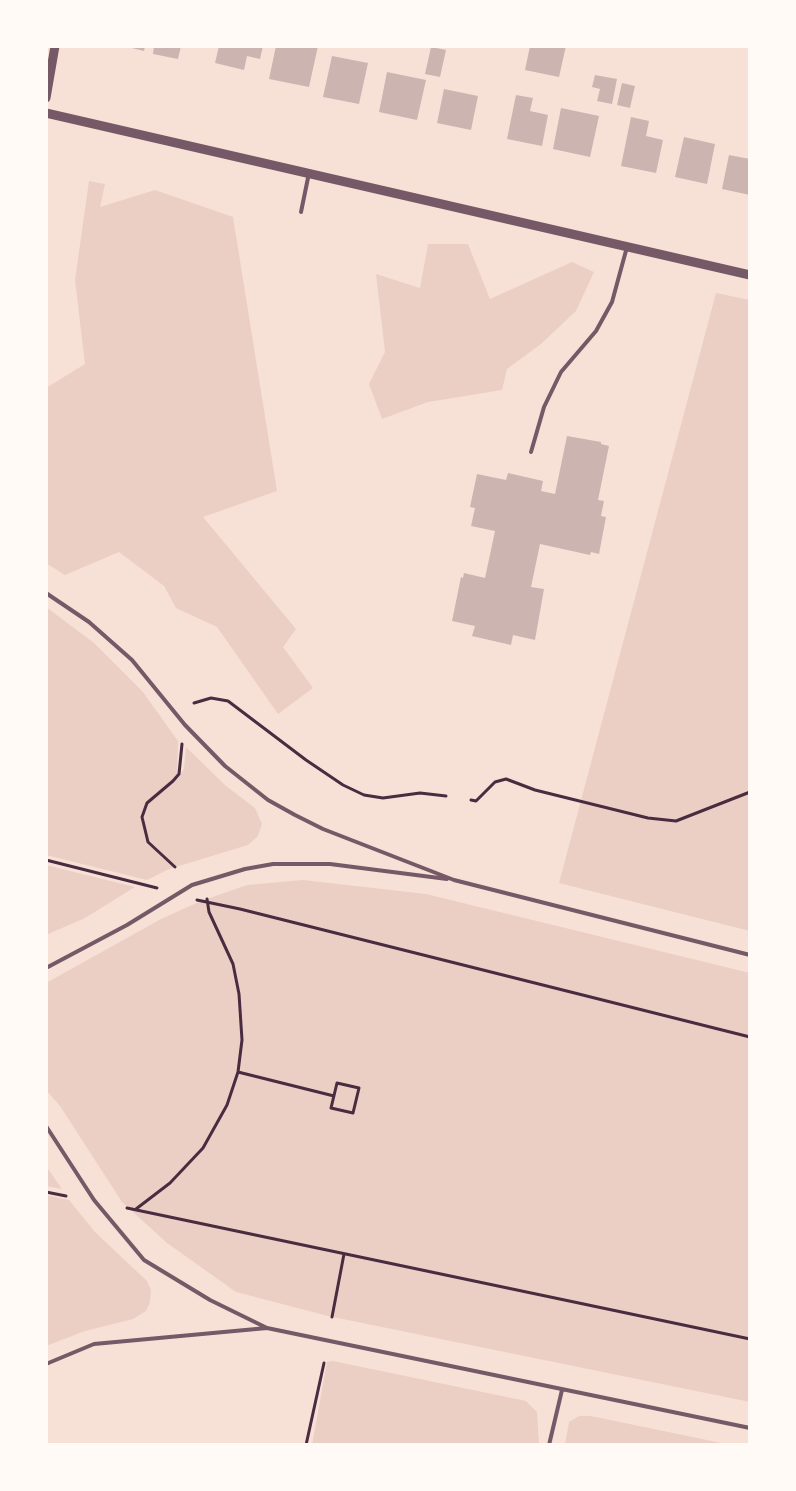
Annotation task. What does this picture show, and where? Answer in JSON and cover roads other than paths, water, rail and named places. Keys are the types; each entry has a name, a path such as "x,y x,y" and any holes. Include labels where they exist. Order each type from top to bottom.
{"street":[{"path":"46,98 55,46"},
{"path":"46,113 750,275"}],"lane":[{"path":"301,212 309,173"},
{"path":"531,452 544,407 561,372 596,331 612,302 627,247"},
{"path":"46,593 111,639 132,660 205,746 225,766 268,800 323,829 454,880"},
{"path":"46,968 127,925 192,885 273,864 330,864 454,880 750,955"},
{"path":"46,1126 94,1200 144,1260 210,1300 267,1328 750,1428"},
{"path":"46,1364 94,1344 267,1328"},
{"path":"549,1445 562,1390"}]}
